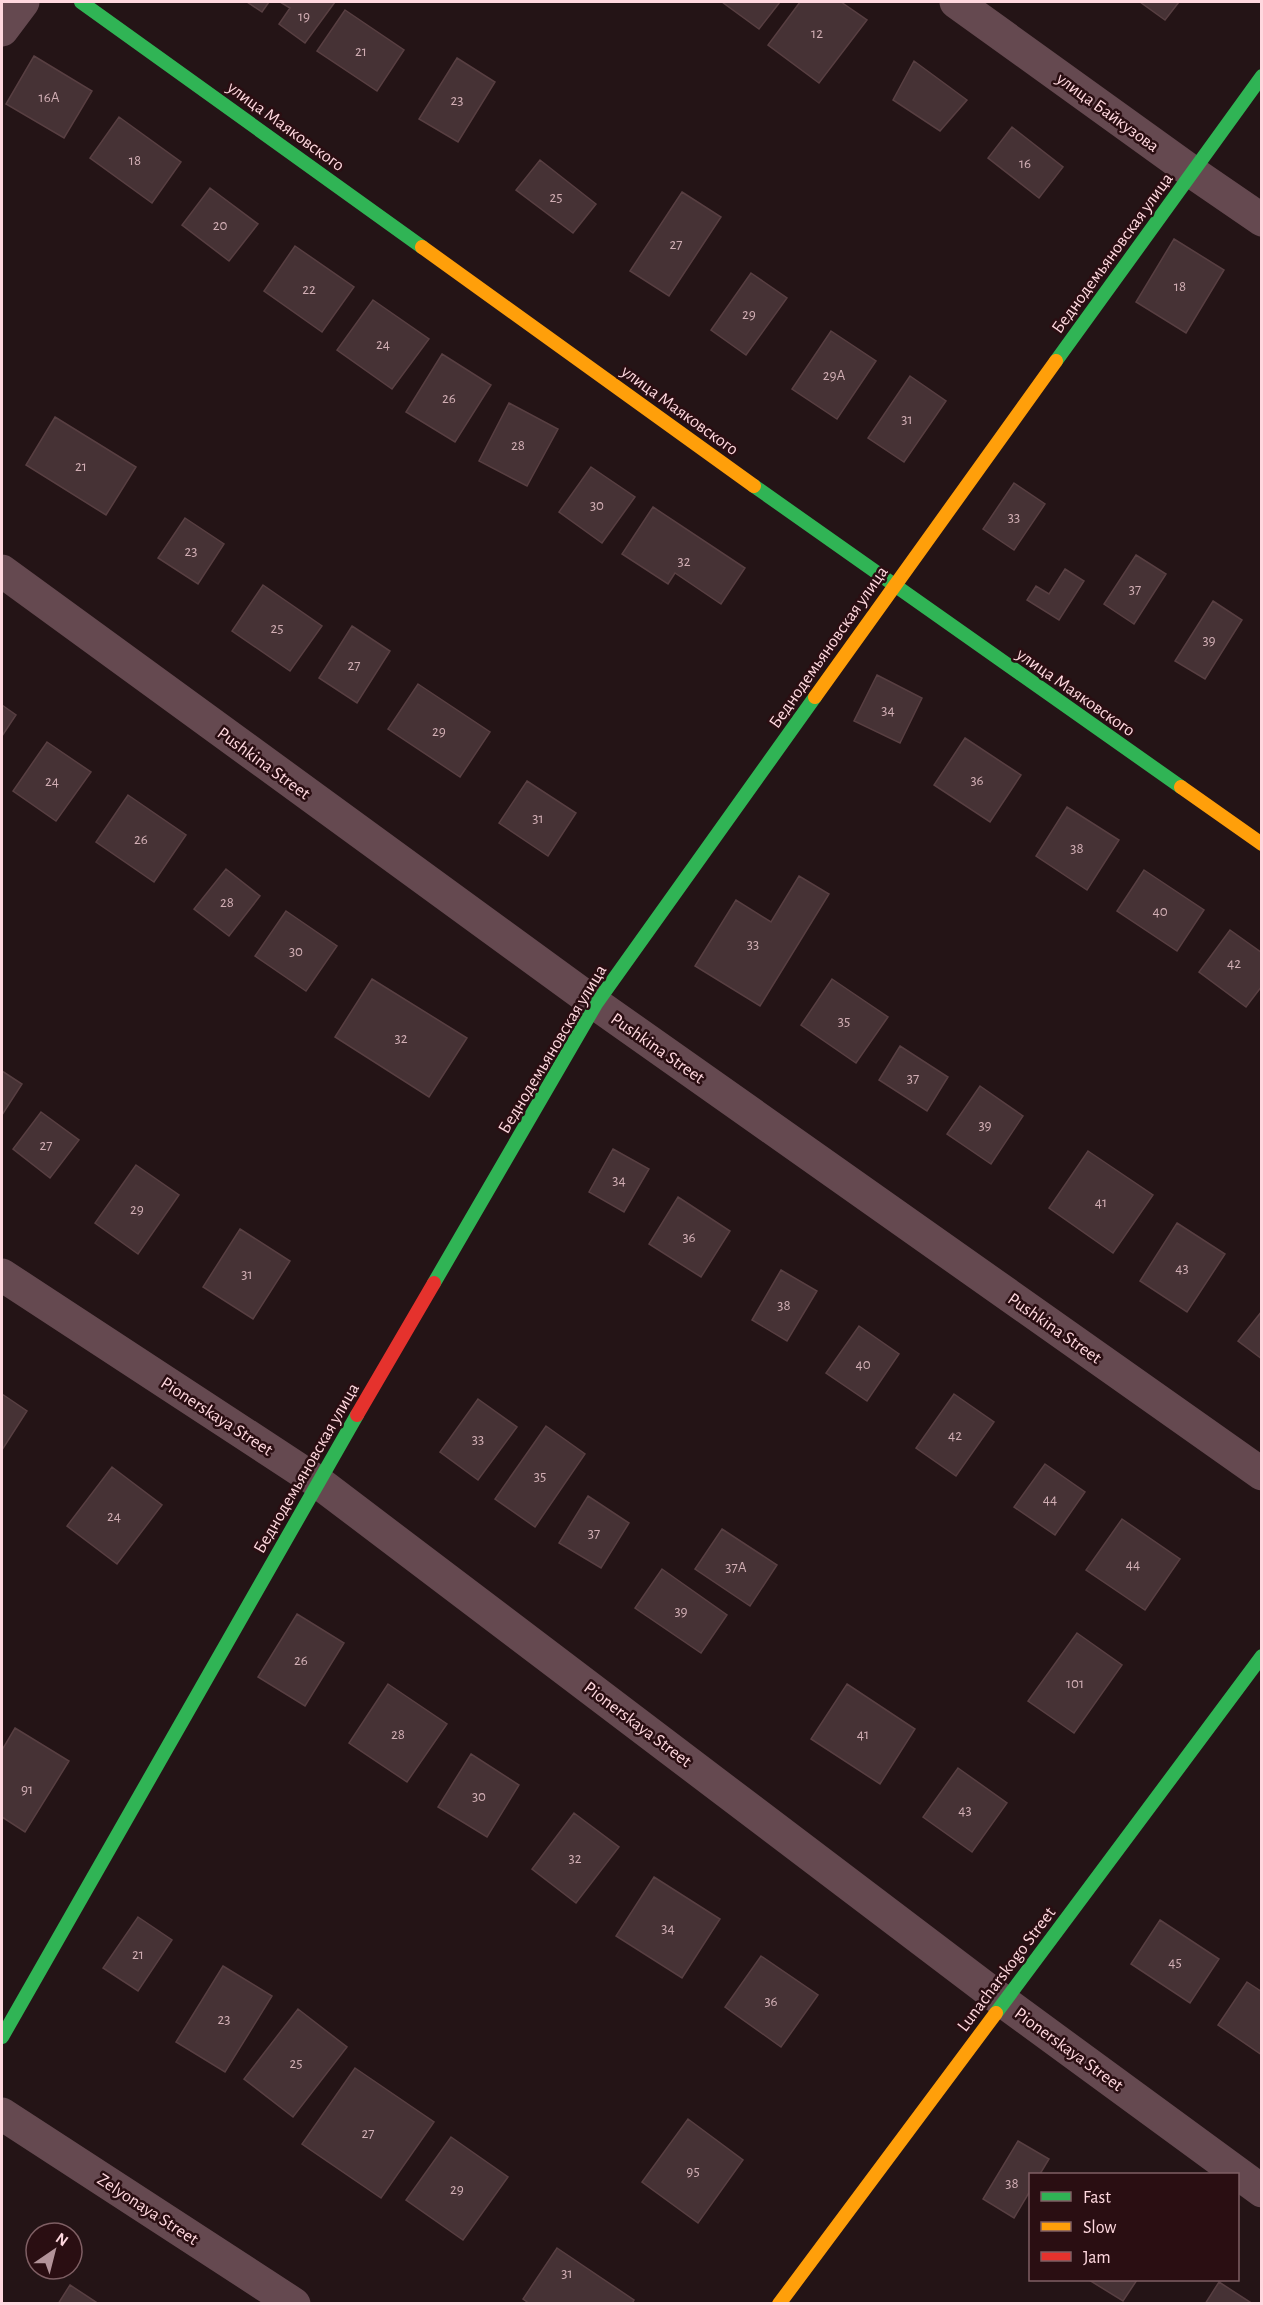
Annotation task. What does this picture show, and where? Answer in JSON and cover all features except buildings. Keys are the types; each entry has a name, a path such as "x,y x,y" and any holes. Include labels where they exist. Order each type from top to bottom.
{"street":[{"path":"2,30 23,2"},
{"name":"улица Маяковского","path":"81,2 894,586 1262,844"},
{"name":"улица Байкузова","path":"956,2 1262,220"},
{"name":"Беднодемьяновская улица","path":"2,2037 318,1482 596,1004 1262,76"},
{"name":"Pushkina Street","path":"2,572 596,1004 1262,1474"},
{"name":"Pionerskaya Street","path":"2,1275 318,1482 1004,2002 1237,2173"},
{"name":"Lunacharskogo Street","path":"779,2304 1262,1656"},
{"name":"Zelyonaya Street","path":"2,2114 294,2304"},
{"name":"Pionerskaya Street","path":"1239,2174 1262,2191"}],"traffic: fast":[{"path":"81,2 422,247"},
{"path":"1056,361 1262,76"},
{"path":"754,486 1181,787"},
{"path":"434,1283 596,1004 815,697"},
{"path":"2,2037 357,1415"},
{"path":"996,2013 1262,1656"}],"traffic: slow":[{"path":"422,247 754,486"},
{"path":"815,697 1056,361"},
{"path":"1181,787 1262,844"},
{"path":"779,2304 996,2013"}],"traffic: jam":[{"path":"357,1415 434,1283"}]}
